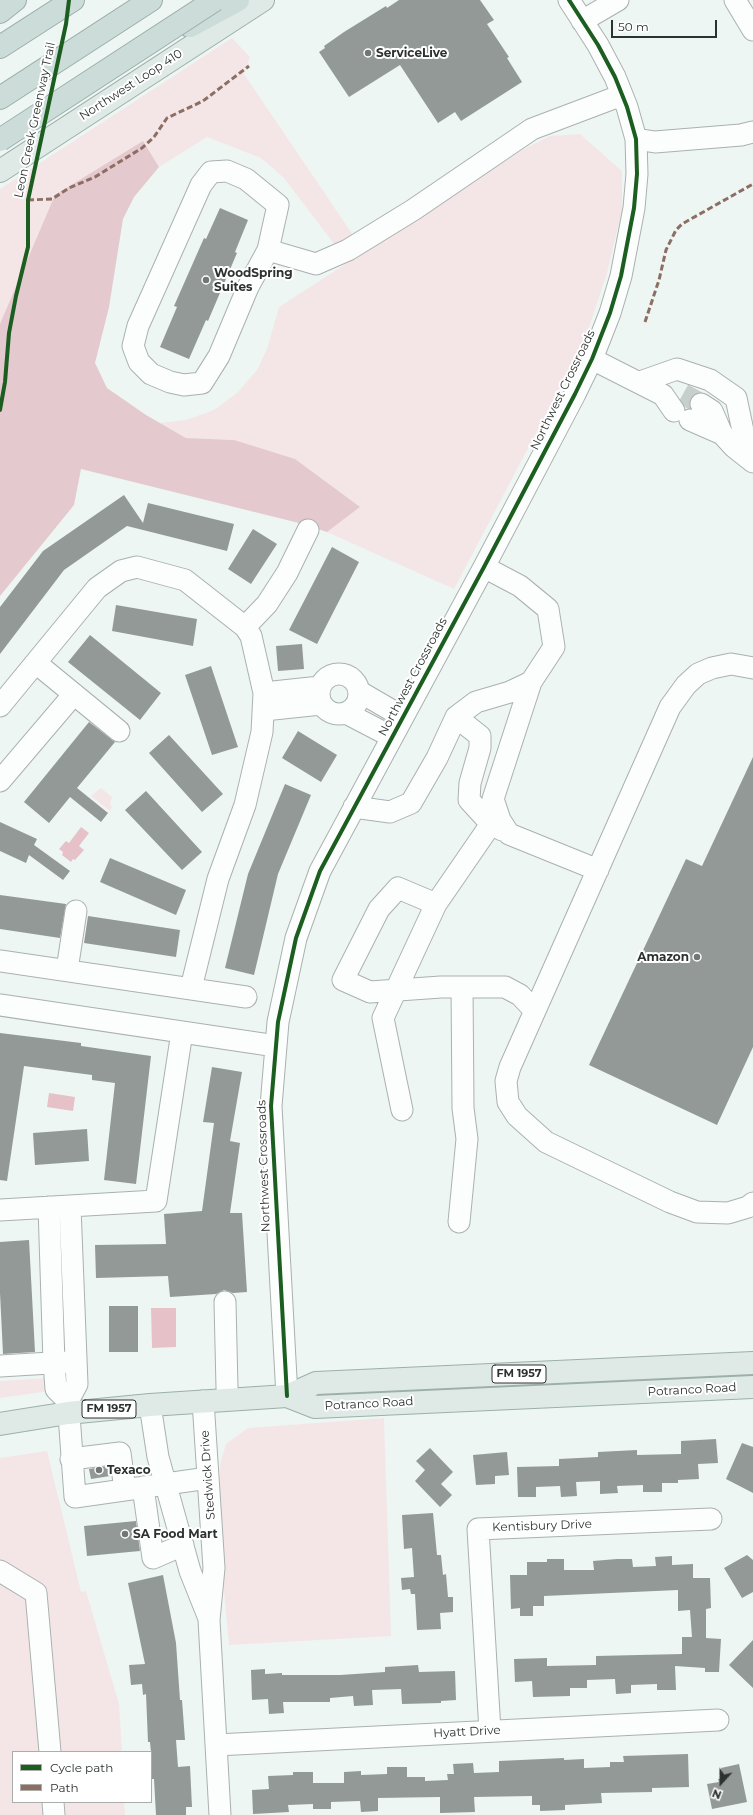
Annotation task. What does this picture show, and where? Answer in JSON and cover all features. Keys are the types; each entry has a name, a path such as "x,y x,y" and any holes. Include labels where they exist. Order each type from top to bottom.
{"highway":[{"path":"0,12 15,0"},
{"path":"0,47 73,0"},
{"path":"0,98 151,0"},
{"path":"0,140 215,0"},
{"path":"0,140 101,76 238,0"}],"main road":[{"name":"Northwest Loop 410","path":"0,171 263,0"},
{"name":"Potranco Road","path":"287,1396 316,1383 753,1363"},
{"name":"Potranco Road","path":"287,1396 315,1407 753,1387"},
{"name":"FM 1957","path":"0,1424 68,1407 150,1405 287,1396"}],"street":[{"name":"Northwest Crossroads","path":"287,1396 271,1106 281,1003 296,938 320,871 484,567 592,359 610,313 620,276 635,201 638,174 636,139 615,77 568,0"},
{"path":"582,21 618,0"},
{"path":"735,0 753,30"},
{"path":"268,250 316,264 348,250 413,210 532,128 622,95"},
{"path":"636,139 655,142 741,135 753,132"},
{"path":"227,171 246,179 278,205 268,250 248,287 219,356 202,383 184,385 170,382 151,374 139,362 133,346 138,326 201,186 211,172 227,171"},
{"path":"592,359 640,382 682,405 712,411 722,434 734,447 753,462"},
{"path":"640,382 677,369 710,380 744,398 743,431 753,443"},
{"path":"245,627 267,604 287,573 308,530"},
{"path":"0,706 97,588 121,571 137,567 185,580 245,627 251,636 264,702 262,732 245,805 218,879 191,988"},
{"path":"484,567 520,586 548,609 554,647 531,682 494,799 500,820 509,834"},
{"path":"36,663 119,731"},
{"path":"753,668 731,664 712,668 698,674 686,685 670,707 510,1067 506,1081 508,1102 518,1116 546,1142 670,1202 697,1212 728,1213 748,1207 753,1203"},
{"path":"321,695 330,676 344,674 353,679 360,692 403,717"},
{"path":"354,807 390,812 411,803 437,758 456,717 476,702 510,692 531,682"},
{"path":"346,713 357,705 360,692"},
{"path":"0,781 74,694"},
{"path":"264,702 321,695"},
{"path":"321,695 332,713 346,713 392,737"},
{"path":"456,717 480,736 480,748 470,783 469,800 491,824 509,834 598,870"},
{"path":"402,1110 383,1018 436,904 491,824"},
{"path":"436,904 398,888 379,909 343,980 370,992 397,989 505,987 520,995 535,1011"},
{"path":"67,970 76,911"},
{"path":"0,961 246,997"},
{"path":"459,1222 466,1139 463,1108 462,987"},
{"path":"0,1005 276,1046"},
{"path":"0,1210 156,1201 182,1032"},
{"path":"49,1207 56,1389 68,1407"},
{"path":"70,1207 76,1384 68,1407 75,1497 208,1478"},
{"path":"225,1302 227,1388 229,1399"},
{"path":"0,1366 76,1361"},
{"name":"Stedwick Drive","path":"203,1401 214,1568 209,1620 220,1815"},
{"name":"Stedwick Drive","path":"150,1405 158,1457 182,1545 190,1571 209,1620"},
{"path":"71,1460 120,1453 134,1488 154,1558 182,1545"},
{"name":"Kentisbury Drive","path":"490,1731 478,1529 711,1519"},
{"path":"0,1571 36,1593 50,1751"},
{"name":"Hyatt Drive","path":"216,1745 718,1720"},
{"path":"53,1803 54,1815"}],"shaded area":[{"path":"232,38 250,57 244,74 353,235 335,245 284,178 261,158 207,137 159,167 143,142 137,145 88,346 74,505 0,596 0,189"},
{"path":"580,134 622,171 622,210 607,273 588,330 566,376 454,589 327,532 360,507 234,440 186,438 160,423 186,420 214,410 237,393 257,370 267,349 279,307 526,148 550,136"},
{"path":"143,141 159,167 134,197 123,219 109,307 95,363 107,388 146,415 186,438 234,440 295,459 360,507 327,532 303,524 81,469 74,505 0,596 0,324 55,195"},
{"path":"101,788 112,797 110,804 112,807 110,811 91,796"},
{"path":"81,827 89,833 79,846 84,850 75,860 73,859 71,862 62,855 63,852 59,849 66,841 69,843"},
{"path":"49,1093 75,1097 73,1111 47,1107"},
{"path":"151,1308 176,1308 176,1347 152,1348"},
{"path":"49,1378 49,1391 0,1398 0,1381"},
{"path":"384,1418 391,1636 229,1645 220,1549 220,1465 226,1444 248,1428"},
{"path":"47,1451 81,1592 86,1591 119,1704 122,1751 12,1751 12,1803 124,1803 125,1815 0,1815 0,1458"}],"building":[{"path":"399,0 480,0 494,20 487,24 509,57 507,58 522,82 461,121 455,112 438,123 400,65 349,97 319,52 325,48 324,46 344,32 386,6 387,8"},
{"name":"WoodSpring Suites","path":"220,208 248,220 235,252 237,253 208,321 206,320 189,359 160,347 177,307 174,306 204,238 206,239"},
{"path":"124,495 143,523 148,503 234,524 227,551 127,526 64,570 0,654 0,607 43,551"},
{"path":"253,529 277,544 251,584 228,569"},
{"path":"332,547 359,562 317,644 289,630"},
{"path":"116,605 197,619 193,646 112,631"},
{"path":"90,635 161,693 140,720 68,662"},
{"path":"302,644 304,669 278,671 276,646"},
{"path":"211,666 238,747 212,755 185,675"},
{"path":"89,722 115,742 77,788 108,813 101,822 70,797 49,823 24,802"},
{"path":"298,731 337,755 321,782 282,758"},
{"path":"169,735 223,794 202,812 149,753"},
{"name":"Amazon","path":"753,757 753,1047 717,1125 589,1065 686,859 702,866"},
{"path":"285,784 311,795 278,874 254,975 225,968 248,874"},
{"path":"146,791 202,852 182,870 125,810"},
{"path":"0,822 37,839 34,845 70,871 63,880 29,855 26,863 0,851"},
{"path":"110,858 186,890 176,915 100,882"},
{"path":"0,895 66,904 60,938 0,929"},
{"path":"88,916 180,930 176,957 84,943"},
{"path":"0,1033 81,1043 81,1046 151,1056 136,1184 104,1180 115,1083 92,1080 92,1075 24,1066 7,1181 0,1180"},
{"path":"212,1067 242,1072 230,1141 240,1143 230,1213 242,1213 247,1292 233,1293 224,1290 216,1294 170,1297 168,1276 96,1278 95,1245 166,1244 164,1214 202,1211 214,1123 203,1122"},
{"path":"87,1129 89,1161 35,1165 33,1133"},
{"path":"29,1240 35,1352 3,1354 0,1293 0,1242"},
{"path":"109,1306 138,1306 138,1352 109,1352"},
{"path":"716,1439 718,1463 698,1464 699,1479 678,1480 678,1483 662,1483 662,1492 643,1492 643,1485 617,1486 618,1493 600,1494 600,1481 576,1482 577,1496 561,1497 560,1486 536,1487 536,1497 518,1497 517,1467 559,1466 559,1459 598,1457 598,1452 637,1450 637,1455 681,1454 681,1441"},
{"path":"742,1443 753,1447 753,1493 726,1479"},
{"path":"430,1448 453,1472 441,1484 452,1495 440,1507 415,1481 425,1470 416,1461"},
{"path":"507,1452 509,1475 495,1476 495,1484 476,1485 473,1455"},
{"name":"Texaco","path":"109,1466 110,1476 91,1479 89,1469"},
{"path":"433,1513 437,1555 441,1555 443,1575 446,1574 448,1597 453,1597 453,1612 440,1613 441,1629 417,1630 415,1594 411,1594 410,1589 402,1590 401,1578 414,1577 412,1548 404,1549 402,1515"},
{"path":"136,1521 140,1551 87,1556 84,1526"},
{"path":"747,1555 753,1560 753,1592 742,1598 724,1568"},
{"path":"672,1556 672,1565 693,1564 693,1578 710,1578 711,1608 706,1609 706,1638 721,1639 719,1672 705,1672 705,1668 675,1666 676,1690 657,1690 657,1684 631,1685 631,1693 616,1694 615,1679 587,1680 587,1688 570,1688 570,1696 533,1697 532,1681 515,1682 514,1659 547,1658 547,1666 596,1665 596,1656 682,1654 682,1637 692,1637 690,1610 678,1611 678,1590 544,1596 544,1606 533,1606 533,1616 520,1616 520,1608 511,1609 510,1575 527,1575 527,1562 547,1562 547,1559 564,1559 564,1570 594,1570 593,1561 632,1559 633,1567 656,1566 655,1557"},
{"path":"163,1575 176,1643 180,1700 182,1700 185,1740 176,1740 178,1767 190,1766 192,1807 186,1807 186,1815 156,1815 154,1779 152,1779 152,1751 150,1742 148,1742 146,1694 143,1695 142,1684 131,1685 129,1665 145,1664 128,1583"},
{"path":"753,1640 753,1688 729,1665"},
{"path":"418,1665 419,1672 455,1671 456,1700 441,1701 441,1703 402,1704 401,1689 372,1690 373,1705 354,1706 353,1696 330,1698 330,1702 283,1702 284,1713 269,1714 268,1699 252,1700 251,1670 265,1669 265,1674 282,1673 282,1675 340,1675 385,1672 385,1667"},
{"path":"688,1754 689,1787 652,1788 652,1792 601,1793 602,1803 565,1805 565,1810 540,1811 540,1805 532,1805 532,1796 474,1797 475,1812 440,1813 440,1797 378,1798 378,1811 361,1812 360,1801 331,1802 331,1809 313,1809 313,1804 288,1805 289,1812 253,1814 252,1790 269,1789 268,1776 293,1775 293,1772 313,1772 313,1783 344,1783 344,1772 361,1771 361,1775 387,1774 387,1767 407,1767 407,1777 425,1777 425,1781 448,1780 447,1774 454,1774 453,1764 473,1763 474,1773 499,1772 499,1761 564,1758 564,1760 584,1759 584,1768 610,1767 610,1762 624,1762 623,1756"},
{"path":"739,1764 747,1802 712,1809 707,1784 719,1782 718,1779 723,1778 721,1768"}],"tunnel":[{"path":"683,394 701,404"}],"marked path":[{"path":"28,200 52,199 69,188 95,177 142,148 154,137 167,118 203,101 249,66"},
{"path":"645,322 659,280 666,250 676,230 682,224 753,184"}],"cycle path":[{"name":"Leon Creek Greenway Trail","path":"0,410 5,382 9,333 28,247 28,200 66,24 69,0"},
{"path":"287,1396 271,1106 278,1022 296,938 320,871 484,567 575,394 592,359 610,313 621,276 634,208 637,174 636,139 627,107 615,77 598,45 569,0"}],"place":[{"name":"ServiceLive","path":"368,53"},
{"name":"WoodSpring Suites","path":"206,280"},
{"name":"Amazon","path":"697,957"},
{"name":"Texaco","path":"99,1470"},
{"name":"SA Food Mart","path":"125,1534"}]}
